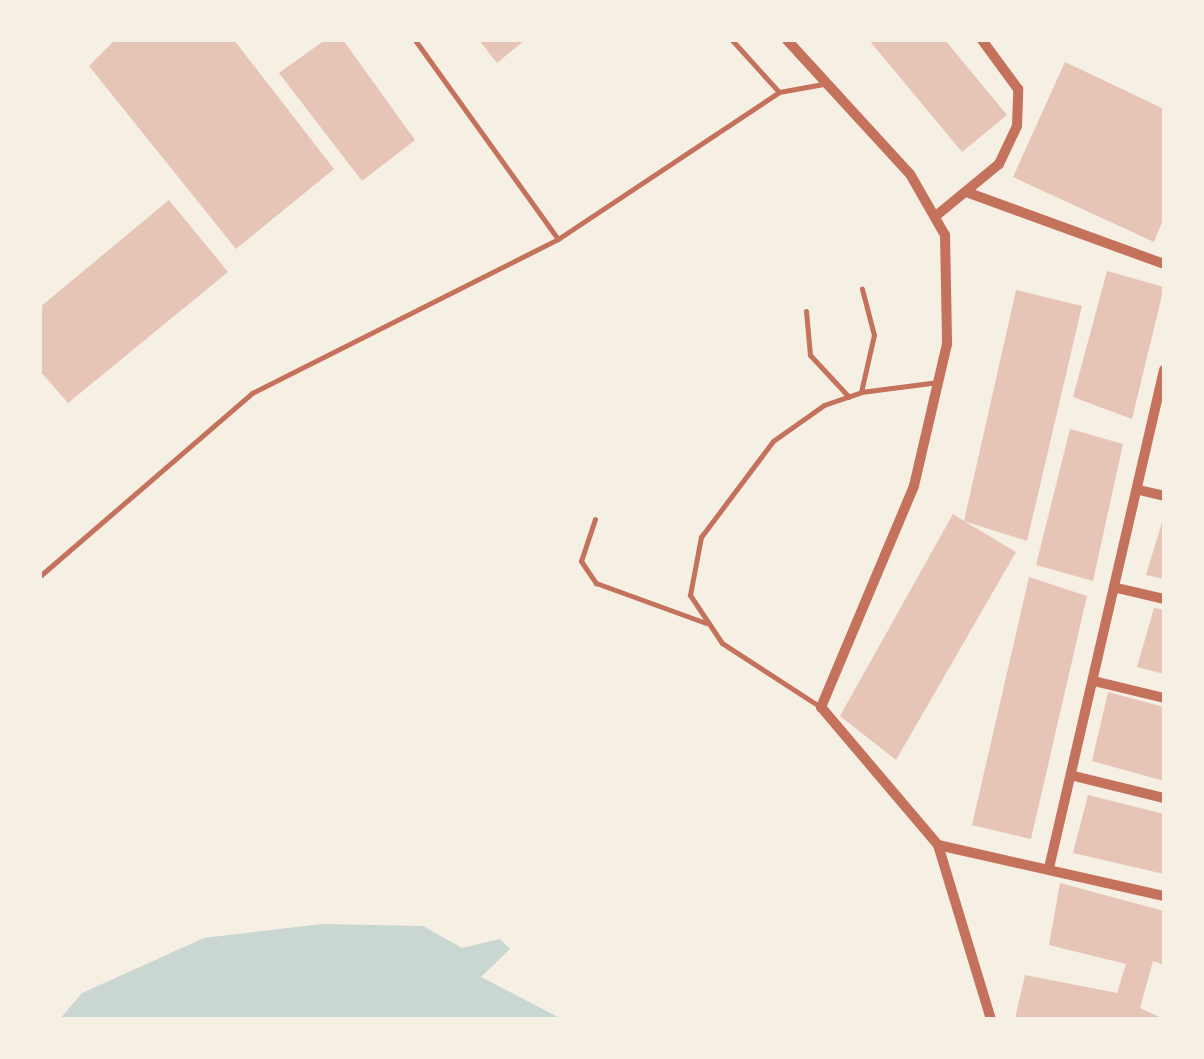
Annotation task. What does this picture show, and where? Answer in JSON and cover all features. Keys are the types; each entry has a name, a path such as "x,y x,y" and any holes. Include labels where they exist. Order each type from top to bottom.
{"street":[{"path":"787,40 823,84 870,128 937,215 948,253 938,382 914,486 821,708 938,845 991,1019"},
{"path":"937,215 969,192 1012,142 1020,104 1008,69 982,40"},
{"path":"969,192 1164,264"},
{"path":"1050,868 1098,682 1160,409 1164,370"},
{"path":"1139,490 1164,496"},
{"path":"1117,588 1164,599"},
{"path":"1098,682 1164,698"},
{"path":"1074,776 1164,798"},
{"path":"938,845 1164,896"}],"lane":[{"path":"415,40 558,239"},
{"path":"732,40 779,92"},
{"path":"40,576 252,393 558,239 779,92 823,84"},
{"path":"861,392 874,335 862,289"},
{"path":"806,311 810,355 848,396"},
{"path":"821,708 722,644 690,595 701,538 773,441 848,396 938,382"},
{"path":"595,519 581,561 596,584 709,624"}],"shaded area":[{"path":"322,924 423,926 462,948 500,939 510,949 481,977 562,1019 60,1019 82,993 204,938"}],"building":[{"path":"115,40 234,40 334,169 236,249 89,66"},
{"path":"325,40 343,40 415,140 362,181 279,73"},
{"path":"479,40 525,40 497,63"},
{"path":"869,40 945,40 1007,115 962,152"},
{"path":"1065,62 1164,109 1164,217 1154,242 1013,177"},
{"path":"169,200 228,272 68,403 40,371 40,307"},
{"path":"1107,271 1164,287 1132,419 1073,397"},
{"path":"1016,290 1082,306 1027,541 964,521"},
{"path":"1070,429 1123,444 1093,581 1036,565"},
{"path":"953,514 1016,552 896,760 840,716"},
{"path":"1164,519 1164,579 1146,575"},
{"path":"1029,577 1087,596 1031,839 972,825"},
{"path":"1154,608 1164,610 1164,674 1137,667"},
{"path":"1108,692 1164,707 1164,781 1092,761"},
{"path":"1088,795 1164,814 1164,874 1073,853"},
{"path":"1060,883 1164,911 1164,965 1153,961 1140,1008 1164,1019 1015,1019 1025,975 1117,993 1126,964 1049,945"}]}
